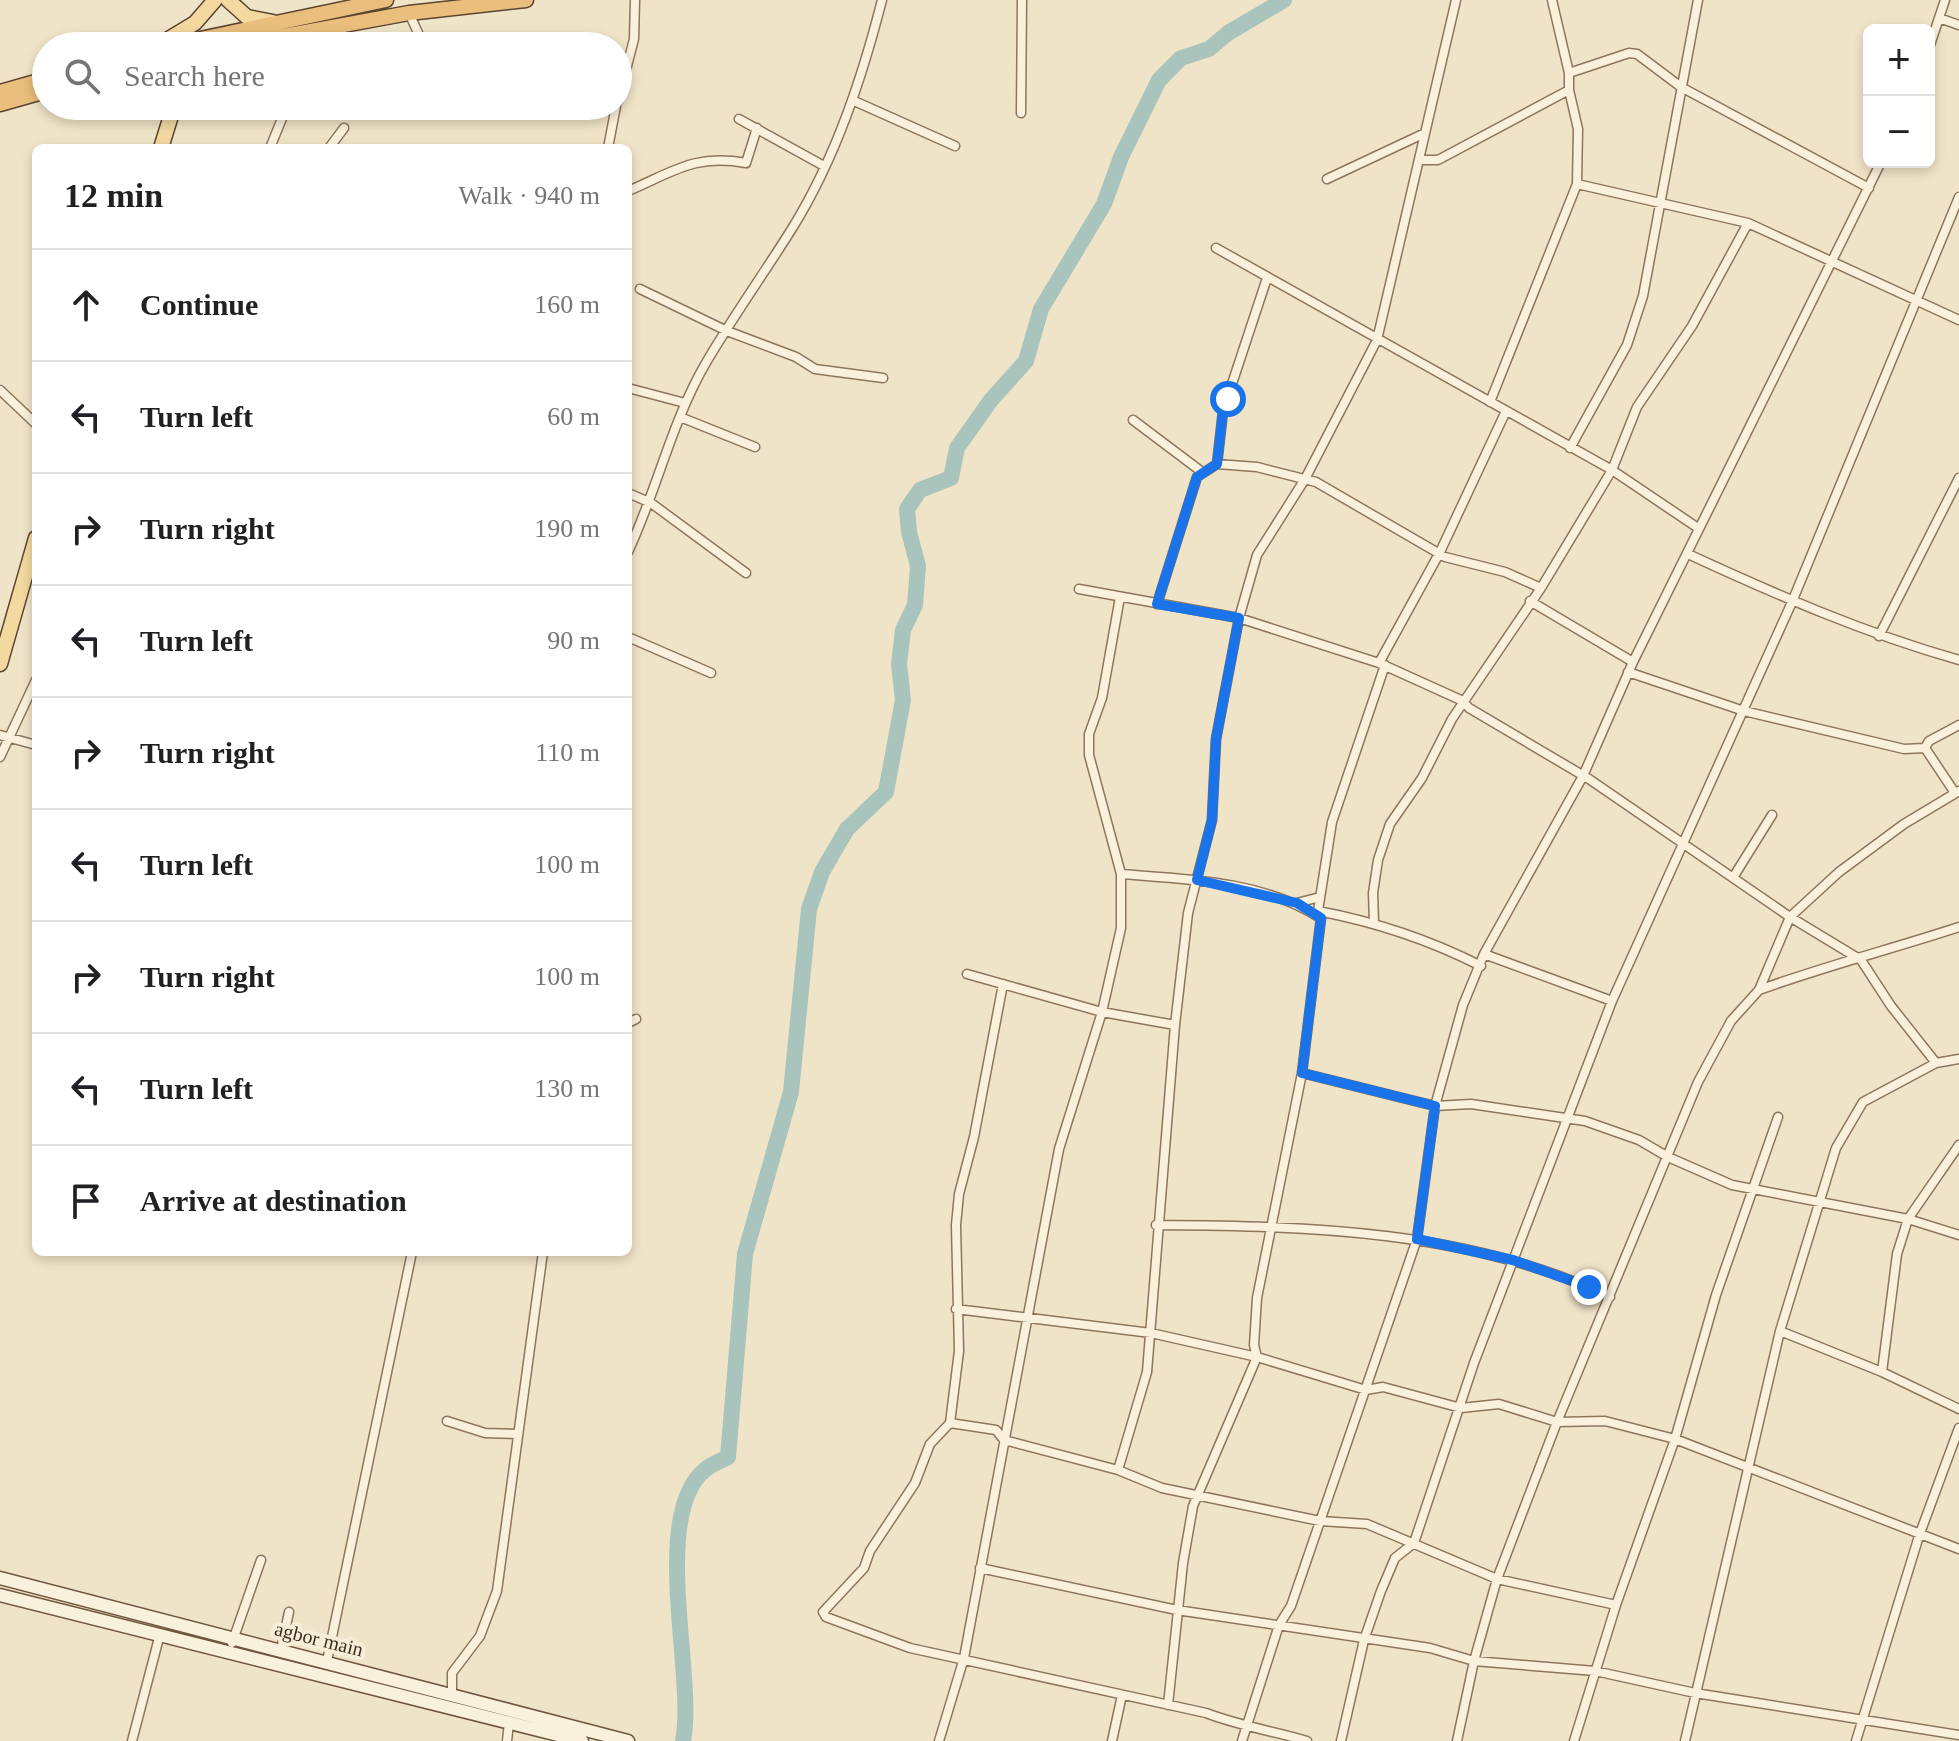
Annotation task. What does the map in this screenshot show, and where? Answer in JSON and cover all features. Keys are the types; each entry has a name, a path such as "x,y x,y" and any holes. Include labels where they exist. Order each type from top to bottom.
{"highway":[{"path":"229,32 340,4 386,0"},
{"path":"303,32 409,13 526,0"},
{"path":"0,92 32,83"},
{"path":"0,104 32,95"}],"main road":[{"path":"180,32 195,23 215,0"},
{"path":"228,0 247,17 273,22"},
{"path":"162,144 169,120"},
{"path":"0,664 32,552"},
{"name":"agbor main","path":"0,1578 628,1741"},
{"name":"agbor main","path":"0,1595 582,1741"}],"street":[{"path":"632,47 635,0"},
{"path":"632,543 651,503 685,403 794,225 824,166 864,70 882,0"},
{"path":"1021,113 1022,0"},
{"path":"1118,1470 1147,1372 1156,1225 1188,913 1212,820 1216,739 1239,618 1257,555 1305,479 1377,340 1456,0"},
{"path":"1490,402 1577,184 1578,129 1552,0"},
{"path":"1570,448 1627,345 1643,296 1698,0"},
{"path":"1935,30 1945,0"},
{"path":"409,13 418,32"},
{"path":"1939,18 1959,25"},
{"path":"1569,73 1629,53 1637,54 1681,87 1869,188"},
{"path":"1419,160 1438,160 1569,90"},
{"path":"852,100 955,146"},
{"path":"739,119 824,166"},
{"path":"272,144 281,120"},
{"path":"609,144 614,120"},
{"path":"332,144 344,128"},
{"path":"632,190 663,178 692,161 730,159 746,163 757,128"},
{"path":"1327,179 1425,133"},
{"path":"1242,1741 1279,1625 1291,1606 1417,1239 1435,1106 1454,1028 1484,954 1583,776 1628,672 1878,168"},
{"path":"1577,184 1748,223 1959,320"},
{"path":"1341,1741 1364,1640 1395,1558 1414,1543 1513,1260 1612,1001 1792,602 1959,197"},
{"path":"1374,922 1378,860 1390,824 1422,778 1463,701 1541,588 1612,470 1637,407 1692,326 1748,223"},
{"path":"1216,248 1612,470 1698,528"},
{"path":"1217,464 1223,411 1267,278"},
{"path":"640,289 727,331 796,357 815,369 883,378"},
{"path":"632,389 685,403"},
{"path":"0,390 32,420"},
{"path":"1168,1705 1177,1610 1193,1506 1257,1357 1254,1345 1257,1298 1302,1073 1320,897 1332,822 1382,664 1440,552 1506,411"},
{"path":"680,417 755,447"},
{"path":"1133,420 1202,472"},
{"path":"1157,604 1190,496 1202,472 1217,464 1257,467 1305,479 1447,558 1505,572 1541,588"},
{"path":"1879,636 1959,478"},
{"path":"632,495 651,503 746,573"},
{"path":"1688,554 1792,602 1879,636 1959,660"},
{"path":"1079,589 1239,618 1382,664 1463,701 1469,708 1583,776 1790,917 1861,960 1891,1006 1936,1063"},
{"path":"939,1741 964,1658 1025,1316 1059,1149 1102,1012 1121,928 1121,874 1089,755 1089,734 1102,698 1120,597"},
{"path":"1530,601 1633,662"},
{"path":"632,639 711,673"},
{"path":"1628,672 1744,711 1904,749 1925,748"},
{"path":"0,757 32,689"},
{"path":"1925,748 1929,741 1959,725"},
{"path":"0,735 32,744"},
{"path":"1457,1741 1474,1661 1497,1579 1557,1422 1698,1082 1731,1021 1759,990 1790,917 1839,872 1904,824 1957,792 1925,748"},
{"path":"1734,876 1772,815"},
{"path":"1121,874 1197,880 1297,903 1319,915 1374,922 1437,943 1481,966"},
{"path":"1297,903 1320,897"},
{"path":"1759,990 1819,968 1861,960 1959,927"},
{"path":"1484,954 1612,1001"},
{"path":"967,974 1102,1012 1175,1025"},
{"path":"1003,984 974,1137 959,1194 956,1309 959,1351 950,1423 930,1444 915,1483 870,1551 864,1568 823,1612 826,1617 910,1648 1206,1713 1245,1728 1307,1741"},
{"path":"1685,1741 1780,1331 1836,1148 1863,1102 1936,1063 1959,1059"},
{"path":"1302,1073 1435,1106 1471,1104 1585,1121 1639,1140 1668,1157 1732,1185 1908,1219 1959,1235"},
{"path":"1574,1741 1616,1605 1675,1439 1716,1295 1778,1117"},
{"path":"1882,1372 1897,1254 1908,1219 1959,1145"},
{"path":"1156,1225 1270,1226 1417,1239 1513,1260 1610,1297"},
{"path":"327,1661 411,1256"},
{"path":"452,1694 452,1673 480,1636 497,1591 542,1256"},
{"path":"956,1309 1151,1333 1257,1357 1366,1390 1383,1387 1461,1408 1499,1404 1557,1422 1605,1421 1675,1439 1959,1549"},
{"path":"1780,1331 1882,1372 1959,1409"},
{"path":"447,1421 485,1433 518,1434"},
{"path":"950,1423 996,1430 1004,1440 1118,1470 1162,1488 1320,1521 1367,1524 1497,1579 1616,1605"},
{"path":"1856,1741 1919,1536 1959,1428"},
{"path":"229,1653 261,1560"},
{"path":"980,1568 1177,1610 1430,1648 1474,1661 1595,1671 1695,1693 1756,1701 1861,1722 1959,1735"},
{"path":"281,1650 289,1612"},
{"path":"132,1741 160,1634"},
{"path":"1112,1741 1122,1695"},
{"path":"507,1741 509,1723"}],"waterway":[{"path":"683,1741 684,1678 677,1558 680,1521 689,1491 706,1469 728,1457 745,1254 791,1092 809,909 822,872 847,829 886,792 903,700 899,664 903,630 915,605 918,566 907,509 920,490 951,478 957,448 991,400 1026,361 1041,309 1104,204 1121,157 1159,80 1181,58 1209,49 1228,33 1284,0"}],"route":[{"path":"1228,399 1223,411 1217,464 1197,477 1157,604 1239,618 1216,739 1212,820 1197,880 1297,903 1321,918 1302,1073 1435,1106 1417,1239 1513,1260 1589,1287"}]}
